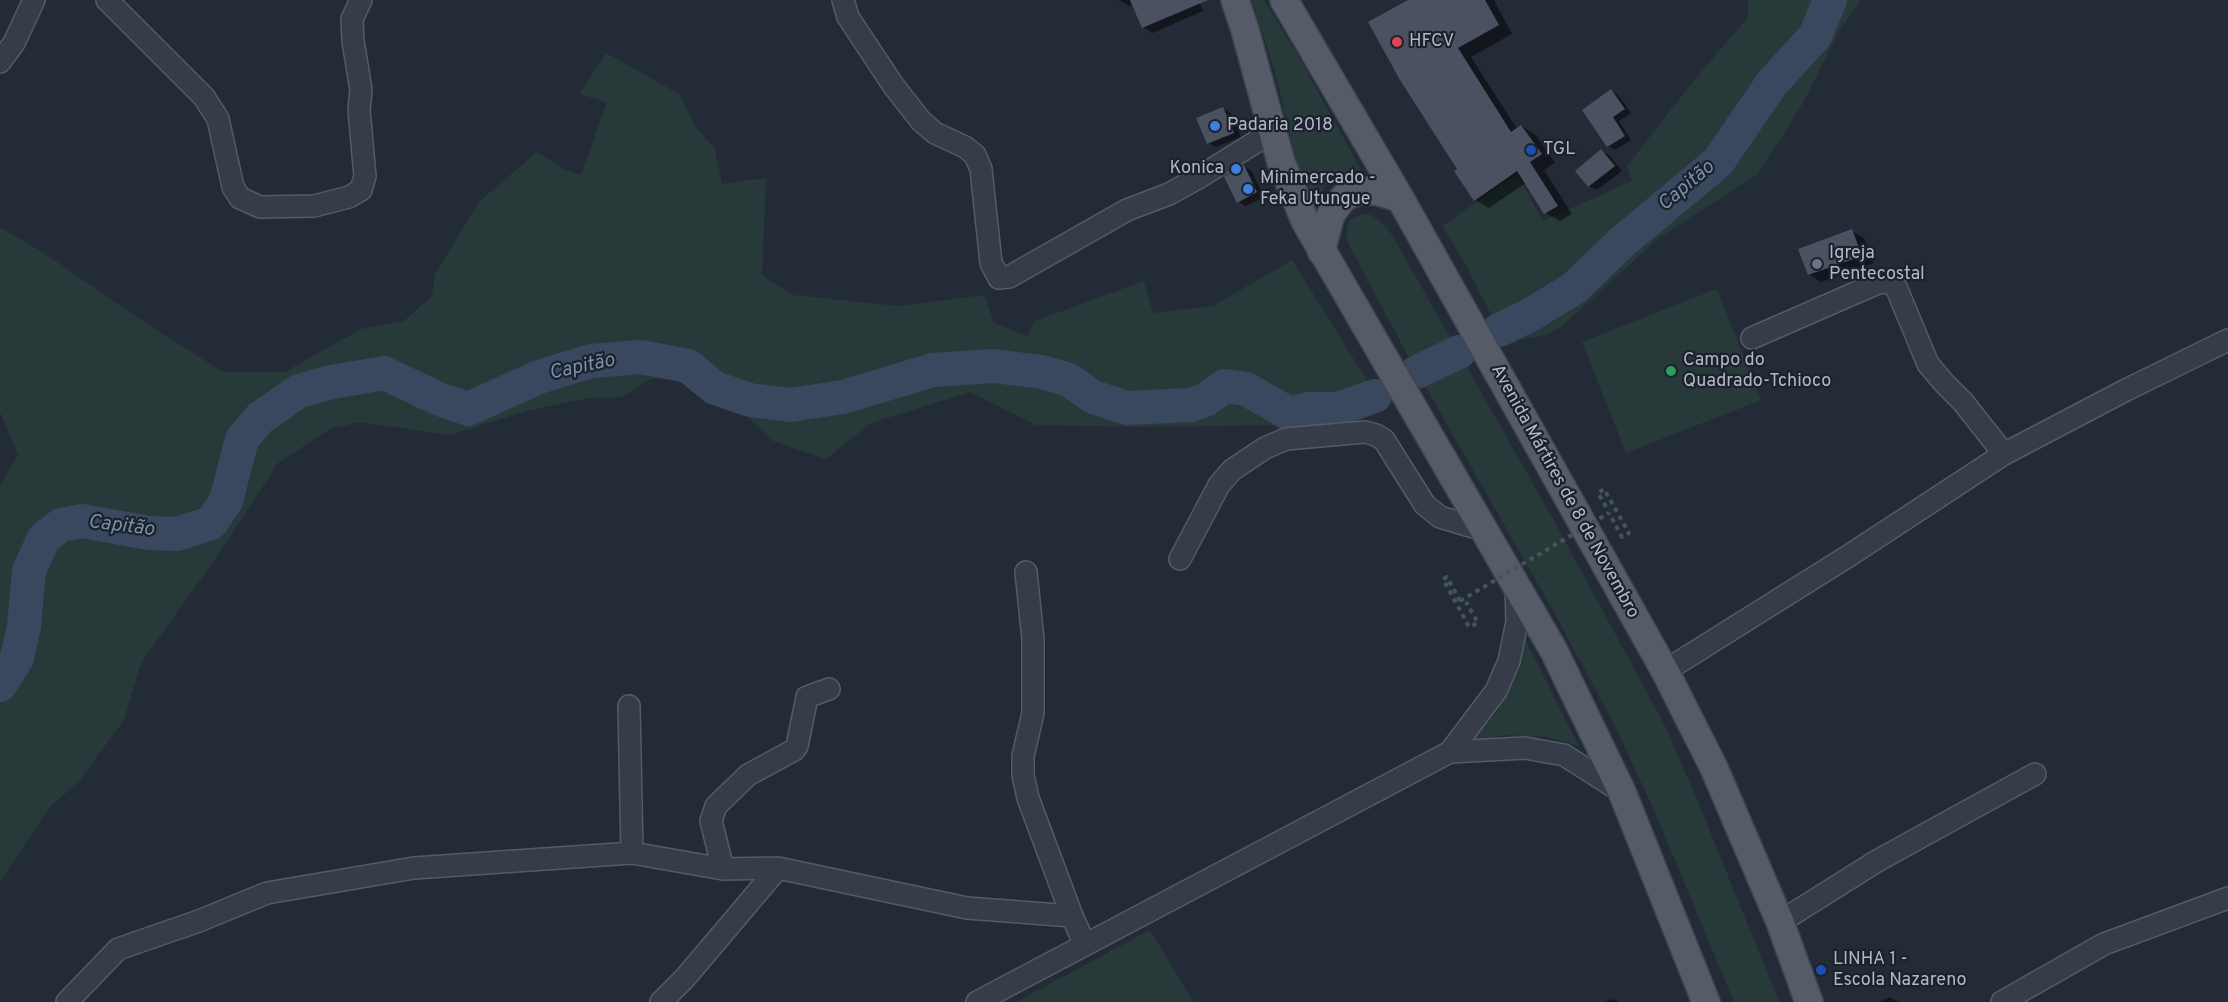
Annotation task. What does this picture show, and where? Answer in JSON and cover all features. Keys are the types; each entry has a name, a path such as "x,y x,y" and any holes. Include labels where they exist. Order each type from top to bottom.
{"main road":[{"path":"1235,0 1291,191 1321,251 1554,651 1622,792 1706,1002"},
{"name":"Avenida Mártires de 8 de Novembro","path":"1284,0 1400,198 1665,671 1714,768 1780,922 1809,1002"},
{"path":"1321,251 1331,214 1344,197 1359,191 1376,191 1400,198"}],"street":[{"path":"0,62 14,43 34,0"},
{"path":"107,0 204,97 218,120 233,187 240,198 260,207 281,207 314,206 349,197 361,190 365,176 359,111 361,90 352,19 362,0"},
{"path":"843,0 848,17 921,121 935,134 965,147 975,155 981,169 991,263 999,278 1009,277 1127,210 1169,194 1272,132"},
{"path":"1752,338 1878,283 1888,282 1896,287 1928,364 1963,402 2004,454"},
{"path":"1665,671 1850,555 2004,454 2228,340"},
{"path":"1180,559 1219,485 1232,470 1265,448 1286,439 1365,432 1376,435 1383,440 1425,505 1440,517 1483,530"},
{"path":"1026,572 1033,639 1033,713 1023,756 1023,775 1028,798 1085,945"},
{"path":"1450,752 1496,691 1509,661 1517,622 1516,587"},
{"path":"723,869 711,821 716,806 748,775 794,750 797,746 807,697 829,689"},
{"path":"629,706 632,854"},
{"path":"977,1002 1450,752 1525,748 1564,755 1622,792"},
{"path":"1780,922 1877,861 2035,774"},
{"path":"67,1002 118,949 199,921 267,893 414,868 632,854 723,869 778,868 967,908 1072,916"},
{"path":"661,1002 685,978 778,868"},
{"path":"2002,1002 2104,944 2228,898"}],"path":[{"path":"1467,602 1478,622 1469,627 1443,579 1447,577 1461,601 1609,513 1622,537 1629,533 1605,489 1598,493 1606,507"}],"shaded area":[{"path":"1252,0 1264,0 1301,61 1361,170 1346,173 1325,185 1313,206 1300,176 1275,72"},
{"path":"1748,0 1861,0 1839,31 1803,103 1758,174 1660,237 1561,327 1546,335 1520,340 1507,346 1467,267 1442,226 1517,175 1543,221 1632,181 1627,166 1691,84 1748,17"},
{"path":"606,53 679,94 696,128 715,149 722,184 766,178 762,275 792,295 898,306 984,295 994,323 1027,336 1035,321 1144,281 1153,313 1213,306 1292,260 1383,410 1282,430 1271,425 1152,427 1036,425 970,392 871,423 826,459 771,440 737,406 683,376 650,379 622,397 589,398 526,411 450,435 359,422 330,429 278,463 218,555 141,663 124,720 79,781 50,807 0,882 0,486 18,455 0,412 0,228 39,250 223,372 285,372 361,329 404,321 432,296 435,274 480,201 537,152 563,169 581,175 607,102 580,94"},
{"path":"1363,214 1371,215 1380,221 1392,235 1554,521 1664,724 1779,1002 1734,1002 1658,819 1616,728 1559,621 1407,354 1348,243 1346,232 1349,220"},
{"name":"Campo do Quadrado-Tchioco","path":"1717,289 1761,400 1626,453 1582,342"},
{"path":"1525,639 1579,746 1547,737 1505,735 1469,742 1495,715 1506,697 1519,669"},
{"path":"1150,930 1193,1002 1016,1002"}],"building":[{"path":"1130,0 1208,0 1142,28"},
{"path":"1408,0 1485,0 1499,25 1458,48 1511,132 1521,125 1542,154 1530,162 1558,206 1544,214 1517,171 1474,201 1454,171 1457,169 1400,80 1368,22"},
{"path":"1611,89 1625,109 1613,117 1625,136 1607,147 1582,110"},
{"path":"1223,107 1234,133 1207,144 1196,118"},
{"path":"1601,149 1615,166 1588,187 1575,171"},
{"path":"1244,165 1257,192 1237,203 1224,177"},
{"path":"1852,229 1862,256 1808,275 1798,249"}],"waterway":[{"name":"Capitão","path":"1499,330 1530,315 1573,289 1622,242 1718,162 1772,83 1815,36 1830,0"},
{"name":"Capitão","path":"1417,372 1459,352"},
{"name":"Capitão","path":"0,685 17,658 24,626 29,571 44,538 61,525 82,521 149,533 177,534 211,523 226,501 242,439 260,418 299,391 332,382 384,373 439,399 468,409 539,377 591,361 641,357 688,366 715,388 750,400 790,405 843,397 933,370 993,366 1042,372 1069,380 1093,397 1127,408 1191,405 1205,400 1225,386 1246,389 1290,414 1307,409 1338,409 1375,396"}],"place":[{"name":"HFCV","path":"1397,42"},
{"name":"Padaria 2018","path":"1215,126"},
{"name":"TGL","path":"1531,150"},
{"name":"Konica","path":"1236,169"},
{"name":"Minimercado - Feka Utungue","path":"1248,189"},
{"name":"Igreja Pentecostal","path":"1817,264"},
{"name":"Campo do Quadrado-Tchioco","path":"1671,371"},
{"name":"LINHA 1 - Escola Nazareno","path":"1821,970"}]}
